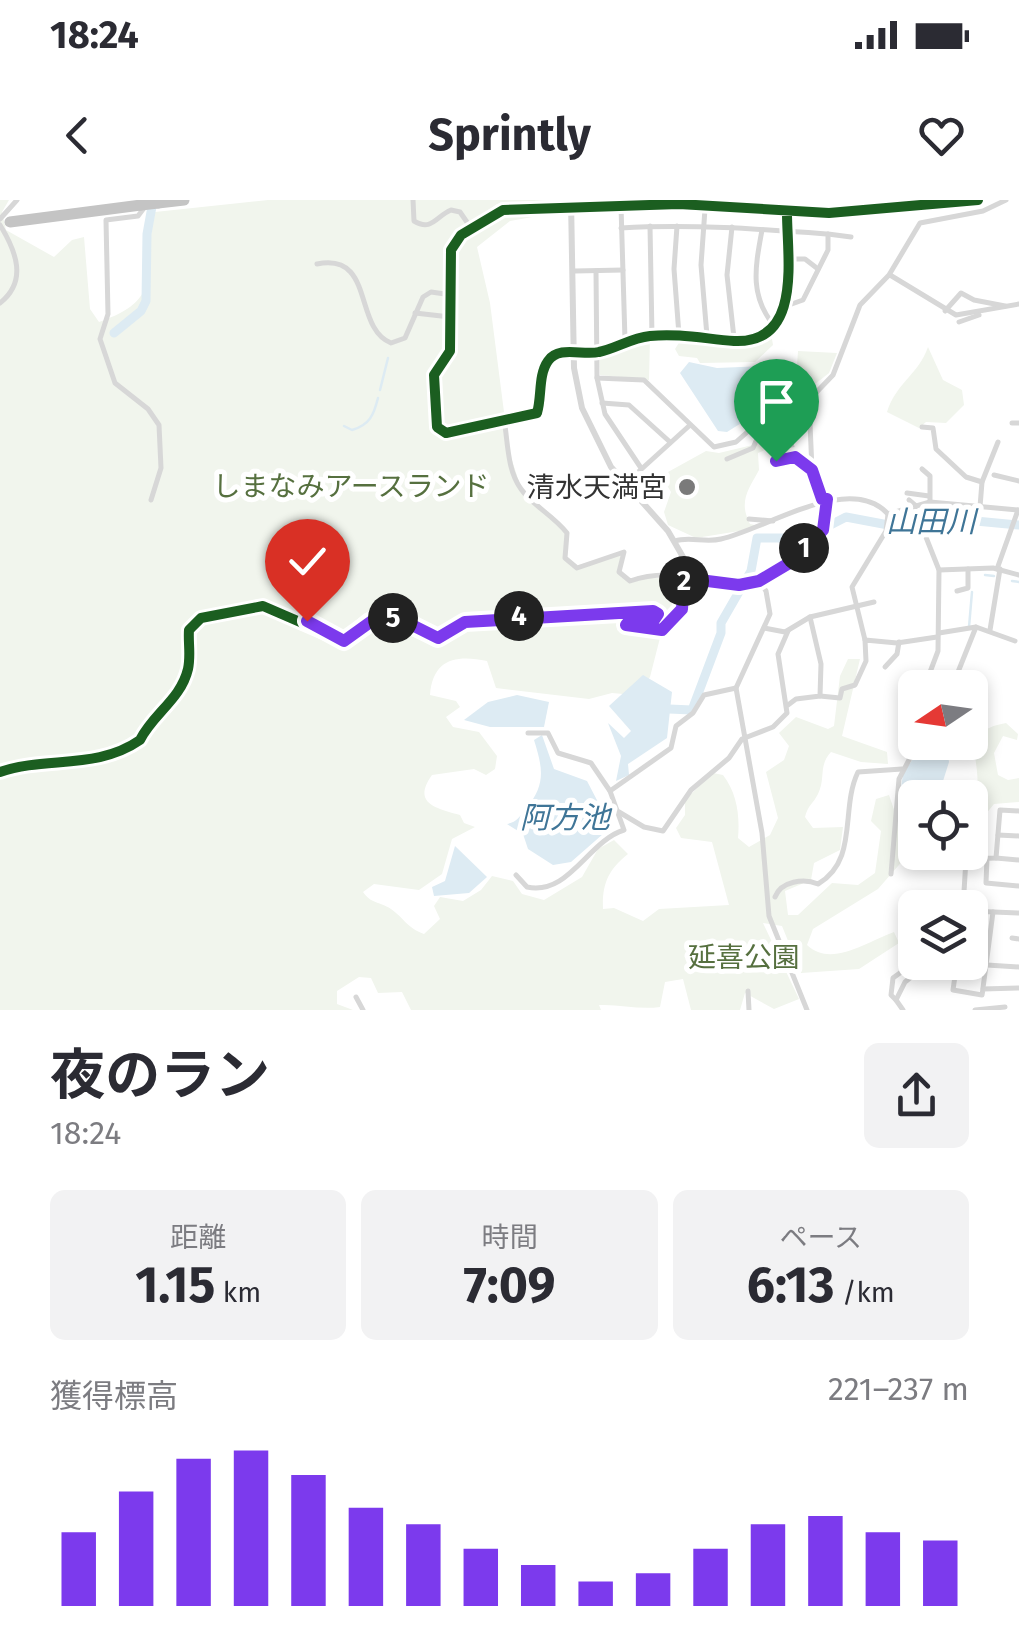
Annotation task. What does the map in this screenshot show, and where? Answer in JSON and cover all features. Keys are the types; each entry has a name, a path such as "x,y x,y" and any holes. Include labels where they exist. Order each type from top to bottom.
{"highway":[{"path":"3,222 184,200"}],"street":[{"path":"0,303 13,291 18,270 3,222 18,200"},
{"path":"413,200 414,221 421,225 431,225 451,210 460,212 471,228"},
{"path":"786,212 786,306 776,328 752,340 652,336 625,340 598,352 550,358 537,413 446,434 437,427 434,375 450,352 451,250 471,228 515,206 571,203 849,212 978,200"},
{"path":"504,419 517,481 522,491 568,532 564,554 572,567 624,552 622,578 694,576 739,585 759,581 791,562 823,530 824,499 812,470 809,400 833,375 860,305 889,275 920,223 983,211 1006,200"},
{"path":"148,203 142,214 106,220 108,314 100,339 115,383 148,408 159,426 161,468 151,500"},
{"path":"571,203 576,271 574,352 582,408 601,450 675,541 694,576"},
{"path":"621,206 625,340"},
{"path":"706,206 701,264 707,336"},
{"path":"650,226 652,336"},
{"path":"677,226 674,269 680,335"},
{"path":"622,228 732,227 851,236"},
{"path":"732,227 728,275 735,341"},
{"path":"762,230 757,297 759,308 776,328"},
{"path":"786,306 803,300 828,250 828,234"},
{"path":"786,259 805,259 818,269"},
{"path":"317,264 336,262 351,271 375,332 386,342 402,342 422,297 451,291"},
{"path":"576,271 624,270"},
{"path":"596,271 597,378 602,404 640,468"},
{"path":"889,275 945,312 982,314"},
{"path":"945,312 961,292 974,300 1008,307"},
{"path":"958,322 1019,304"},
{"path":"416,313 450,317"},
{"path":"597,378 644,380 705,442 723,447 766,418"},
{"path":"602,404 629,406 670,442"},
{"path":"766,418 786,425 795,457 812,470"},
{"path":"727,458 753,448 766,418"},
{"path":"625,484 690,426"},
{"path":"922,427 934,428 936,450 966,476 982,482"},
{"path":"980,507 982,482 998,442"},
{"path":"776,461 795,457"},
{"path":"922,469 930,476 930,499"},
{"path":"994,475 1019,481"},
{"path":"930,670 938,646 939,570 908,496 1018,509 1016,528 998,569 990,631"},
{"path":"617,811 644,828 664,831 691,790 745,738 773,727 783,718 788,705 796,699 840,698 842,689 855,685 866,661 854,580 886,531 888,514 876,503 824,499 776,522 716,541 675,541"},
{"path":"888,514 930,499"},
{"path":"749,518 776,522"},
{"path":"957,591 968,588 968,569"},
{"path":"939,570 998,569 1019,575"},
{"path":"0,772 28,764 42,767 86,761 140,740 146,726 179,691 188,670 190,630 201,618 263,606 307,621 344,641 376,618 402,620 438,638 465,622 653,611 658,614 654,620 630,620 626,625 662,630 682,609 684,578"},
{"path":"759,581 770,602 764,628 736,688 762,834 769,916 807,1010"},
{"path":"764,628 788,630 810,618 874,602"},
{"path":"810,618 821,664 820,696"},
{"path":"865,640 899,642 976,628 1016,641"},
{"path":"959,670 976,628"},
{"path":"788,630 778,654 788,705"},
{"path":"885,668 897,654 899,642"},
{"path":"932,656 938,646"},
{"path":"610,790 671,748 676,726 693,714 704,695 736,688"},
{"path":"516,875 526,887 536,889 567,875 586,861 594,846 626,827 610,790 591,764 558,753 548,732 528,732"},
{"path":"891,874 902,768 908,760"},
{"path":"775,897 782,887 800,880 818,884 839,865 845,851 846,807 858,772 902,768"},
{"path":"996,858 1000,810 1019,812"},
{"path":"998,835 1019,836"},
{"path":"988,858 1019,860"},
{"path":"987,870 986,884 1019,886"},
{"path":"988,912 1019,914"},
{"path":"988,951 993,912"},
{"path":"988,967 1019,967"},
{"path":"898,974 890,986 903,1010"},
{"path":"896,1000 908,980"},
{"path":"955,980 953,990 1019,988"},
{"path":"984,980 984,1010"},
{"path":"748,991 748,1010"},
{"path":"356,997 364,1010"},
{"path":"974,1010 1005,1007"}],"green space":[{"path":"0,200 9,200 2,212 6,230 54,257 72,240 84,237 90,309 99,322 121,313 144,291 155,212 268,200 547,200 497,204 477,219 478,231 511,214 549,214 510,221 477,247 490,303 509,451 522,491 567,533 565,553 572,567 624,552 619,572 622,578 684,578 683,609 662,630 650,677 634,695 612,693 589,699 496,688 487,661 457,659 441,666 430,695 456,701 460,707 446,717 453,727 479,732 497,756 495,769 486,775 474,769 432,775 426,784 425,798 475,827 452,839 442,874 419,890 374,884 363,892 424,934 440,919 434,906 440,897 463,901 481,890 492,876 513,881 522,894 544,900 582,877 598,849 614,840 628,854 608,878 603,909 614,908 643,921 659,909 729,905 712,842 681,838 676,828 685,815 685,800 713,773 723,775 736,805 738,838 749,847 770,835 778,818 766,772 784,760 789,746 779,733 796,717 828,729 834,726 840,676 848,659 860,659 842,736 887,752 888,764 861,762 831,752 827,757 820,788 805,817 813,828 843,827 840,850 814,863 811,880 785,891 788,915 798,915 832,883 858,885 875,873 881,831 871,821 876,799 889,795 898,821 898,866 878,889 813,929 807,945 816,951 838,954 894,932 898,944 859,969 801,973 782,926 763,923 799,999 774,1009 745,993 740,1010 691,1010 683,979 665,982 660,1007 411,1010 402,992 378,993 371,978 359,977 337,991 337,1004 353,1010 0,1010"},
{"path":"771,333 773,345 755,362 700,363 697,358 679,356 675,349 682,338 734,343"},
{"path":"650,338 649,380 600,375 599,353"},
{"path":"928,347 943,380 962,390 964,405 946,423 926,422 919,428 887,412"},
{"path":"798,351 837,353 829,373 810,388 805,411 794,410"},
{"path":"774,420 779,444 758,453 759,470 745,502 750,524 764,527 696,538 668,525 664,512 671,492 665,482 668,472 706,451 719,453 761,443 768,421"},
{"path":"1006,723 1018,734 1017,740 1003,736 994,753 998,775 1008,780 1019,778 1019,802 994,804 988,811 988,780 977,780 976,760 988,760 990,727"}],"water":[{"path":"689,362 717,368 767,366 765,408 727,432 718,431 680,373"},
{"path":"643,675 672,692 667,738 628,764 629,775 616,781 621,756 608,723 624,738 631,731 609,706"},
{"path":"517,695 549,702 544,727 490,727 464,720 488,702"},
{"name":"阿方池","path":"542,735 554,769 587,781 611,827 571,862 553,865 528,849 523,834 507,824 520,817 537,792 541,768 534,740"},
{"path":"912,760 949,760 943,780 902,780"},
{"path":"455,846 487,877 469,893 434,896 432,887 445,881"}],"waterway":[{"path":"114,333 141,311 146,301 147,234 153,201"},
{"path":"380,390 388,358"},
{"path":"344,426 352,430 367,422 378,398"},
{"name":"山田川","path":"669,709 692,710 721,633 721,623 751,571 757,538 805,538 846,517 899,527 933,517 1019,525"},
{"path":"985,575 994,576"},
{"path":"1012,581 1019,582"},
{"path":"969,627 972,592"}],"cycle path":[{"path":"787,213 786,295 781,314 771,329 756,338 734,341 650,336 599,352 558,353 545,367 537,413 446,433 437,427 434,375 450,351 451,250 461,235 503,210 679,204 829,213 978,200"},
{"path":"0,772 89,759 140,740 184,680 189,664 189,630 201,618 263,606 344,641 369,620 385,617 438,638 465,622 653,611 658,614 654,620 630,620 626,625 662,630 683,609 684,578"}],"place":[{"name":"清水天満宮","path":"687,487"}],"route":[{"path":"307,621 344,641 376,618 402,620 438,638 452,626 465,622 484,623 527,615 653,611 658,614 654,620 630,620 626,625 662,630 674,622 682,609 684,578 694,576 750,585 791,562 823,530 827,499 822,499 812,470 795,457 776,461"}],"park label":[{"name":"しまなみアースランド","path":"351,486"},
{"name":"延喜公園","path":"744,957"}]}
